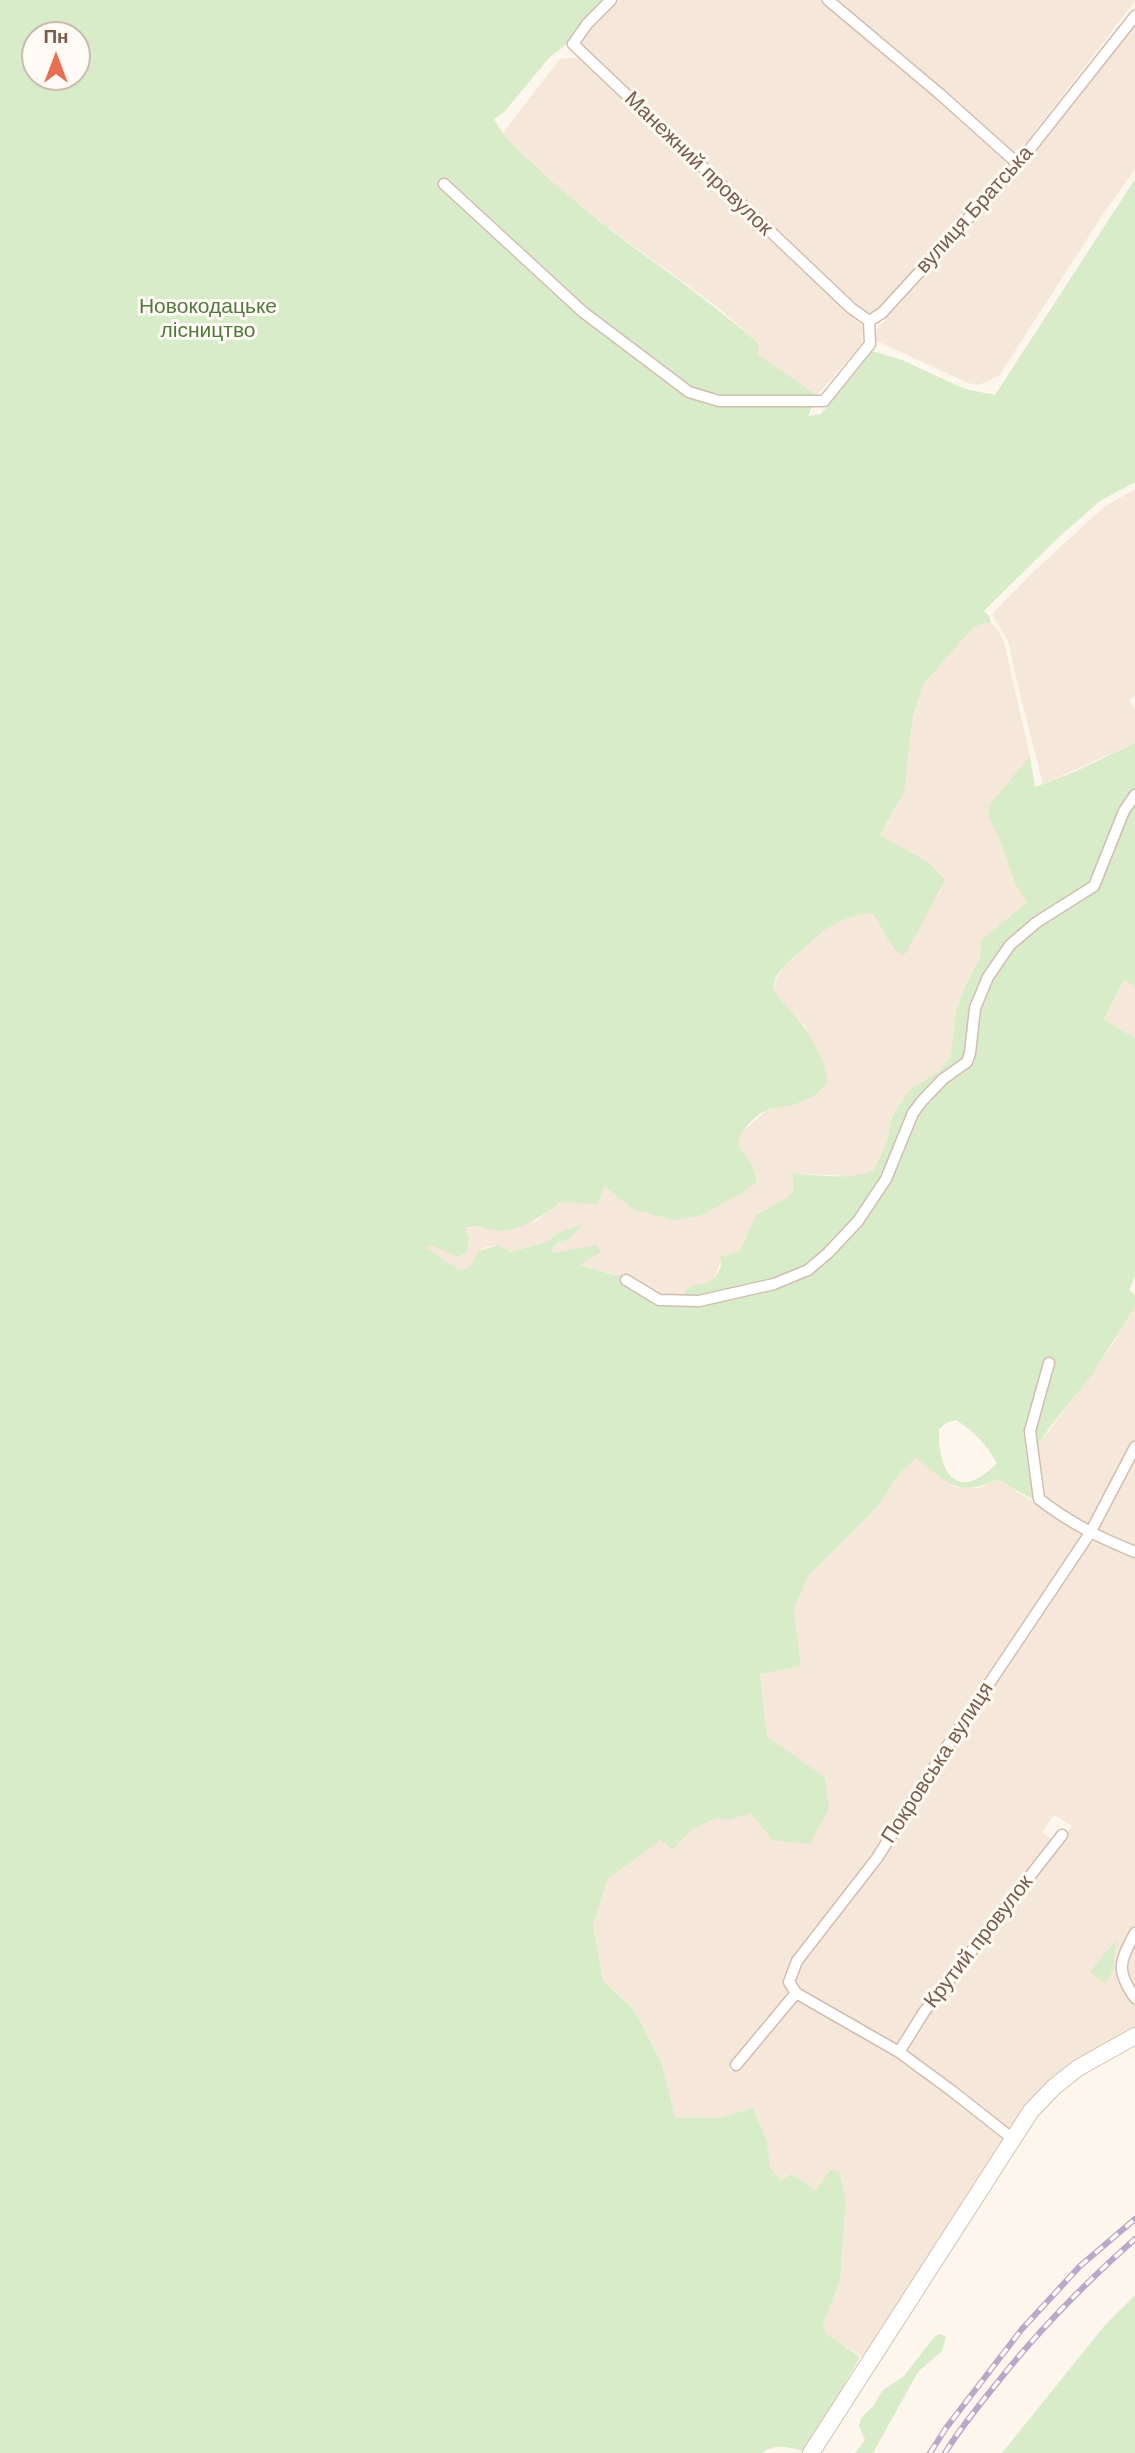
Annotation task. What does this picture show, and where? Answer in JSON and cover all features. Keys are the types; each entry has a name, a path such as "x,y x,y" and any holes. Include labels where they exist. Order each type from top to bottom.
{"street":[{"name":"Манежний провулок","path":"611,0 587,24 573,44 851,308 869,321"},
{"path":"828,0 941,94 1018,164"},
{"name":"вулиця Братська","path":"869,321 882,313 1018,164 1135,16"},
{"path":"444,184 583,312 688,392 719,401 824,401 870,344 869,321"},
{"path":"626,1280 659,1300 699,1301 774,1284 808,1270 828,1253 859,1221 886,1179 913,1113 943,1079 967,1062 975,1008 988,977 1010,944 1037,922 1094,886 1124,811 1135,795"},
{"path":"1049,1363 1030,1432 1039,1499 1066,1520 1135,1552"},
{"name":"Покровська вулиця","path":"796,1993 789,1982 797,1961 877,1858 948,1745 1090,1533 1135,1447"},
{"name":"Крутий провулок","path":"899,2052 924,2012 1062,1835"},
{"path":"1135,1933 1122,1958 1120,1969 1123,1980 1135,1998"},
{"path":"736,2065 796,1993 899,2052 1013,2139"},
{"path":"811,2453 1031,2110 1078,2067 1135,2036"}],"shaded area":[{"path":"619,0 822,0 939,98 1003,156 1006,164 1004,172 883,305 873,312 864,312 585,53 582,44 585,35"},
{"path":"836,0 1135,1 1026,143 1012,153"},
{"path":"1135,25 1135,169 999,376 979,385 968,383 875,340 877,329 1023,168"},
{"path":"579,57 863,327 862,344 817,395 756,354 759,344 721,310 575,203 502,134 560,59"},
{"path":"1135,489 1135,696 1129,700 1135,710 1135,743 1043,784 1008,641 992,614 1104,507"},
{"path":"991,623 1004,642 1030,756 1008,784 991,822 1015,884 1027,902 981,940 980,958 966,984 954,1026 951,1056 939,1071 909,1090 892,1117 887,1141 874,1170 864,1175 844,1176 793,1173 794,1190 788,1197 756,1215 740,1251 721,1261 714,1280 690,1288 673,1299 611,1273 579,1265 596,1245 553,1253 551,1250 557,1243 569,1239 581,1225 557,1233 547,1242 508,1252 499,1245 486,1247 478,1251 475,1262 467,1269 459,1270 426,1248 430,1245 458,1256 465,1228 535,1222 561,1202 604,1186 634,1210 736,1195 745,1191 757,1176 738,1146 742,1132 768,1109 807,1100 807,1029 775,993 775,983 781,969 831,924 871,913 878,919 894,950 941,890 927,861 880,837 897,806 910,746 913,717 923,685 971,630 980,624"},
{"path":"1125,979 1135,986 1135,1038 1104,1021"},
{"path":"1135,1307 1135,1443 1087,1529 1041,1497 1034,1451 1108,1351"},
{"path":"1135,1454 1135,1550 1098,1533 1096,1525"},
{"path":"917,1457 954,1487 979,1488 997,1479 1086,1535 875,1857 796,1960 785,1987 793,1993 729,2069 732,2072 796,1997 899,2055 997,2130 1004,2144 865,2359 824,2333 823,2325 840,2280 846,2201 830,2170 816,2190 791,2174 781,2181 770,2167 767,2141 753,2108 720,2118 675,2119 662,2064 634,2010 603,1981 593,1925 608,1879 661,1839 673,1850 692,1829 717,1818 729,1820 751,1812 772,1840 825,1779 767,1736 760,1673 801,1666 794,1609 809,1575 877,1507 900,1473"},
{"path":"1094,1541 1104,1542 1135,1555 1135,1928 1119,1958 1135,2001 1135,2032 1077,2065 1013,2130 1004,2129 907,2055 907,2046 925,2014 1072,1826 1054,1815 1042,1832 1054,1841 900,2045 894,2045 795,1988 793,1977 1086,1545"},
{"path":"1135,1938 1135,1992 1125,1979 1124,1959"}],"green space":[{"name":"Новокодацьке лісництво","path":"0,0 607,0 563,47 550,57 504,112 494,119 503,134 566,194 732,321 759,344 757,354 817,395 808,416 821,414 869,350 902,360 965,389 995,395 1135,179 1135,482 1100,501 1060,536 984,611 991,623 980,624 971,630 923,685 913,717 904,792 880,836 927,861 945,880 906,953 902,955 892,946 871,913 858,915 832,925 818,936 785,965 774,984 776,993 813,1041 828,1082 810,1098 793,1105 769,1109 749,1124 741,1135 738,1146 750,1162 757,1182 702,1215 675,1220 634,1210 604,1186 598,1204 561,1202 532,1221 508,1230 494,1231 477,1226 465,1228 469,1240 467,1252 458,1257 430,1245 427,1248 459,1270 472,1264 478,1251 499,1245 509,1252 547,1242 557,1233 583,1224 569,1239 557,1243 551,1250 553,1253 596,1245 601,1252 580,1265 619,1276 627,1274 649,1293 663,1298 676,1298 689,1288 715,1277 720,1267 720,1257 740,1251 756,1215 788,1197 794,1190 792,1173 844,1176 874,1170 887,1141 892,1117 909,1090 939,1071 951,1056 956,1012 966,984 980,958 981,940 1027,902 1015,884 991,822 988,811 991,803 1030,756 1035,787 1135,743 1135,986 1124,980 1104,1020 1135,1038 1135,1276 1129,1290 1135,1295 1135,1307 1093,1373 1034,1451 1037,1502 997,1479 972,1488 953,1485 916,1458 900,1473 877,1507 809,1575 794,1609 801,1666 760,1674 767,1736 825,1778 829,1808 810,1844 772,1840 751,1813 729,1820 717,1818 692,1829 673,1850 661,1840 608,1879 593,1925 603,1981 634,2010 662,2064 675,2118 720,2118 753,2108 767,2141 770,2167 781,2181 791,2174 816,2190 830,2170 839,2171 846,2201 840,2280 823,2325 825,2333 860,2357 805,2452 783,2447 762,2453 0,2453","holes":["956,1420 969,1429 997,1463 983,1475 961,1482 946,1470 939,1429"]},
{"path":"1116,1940 1113,1971 1105,1983 1090,1972"},
{"path":"1135,2295 1135,2453 1002,2453 1105,2325"},
{"path":"941,2334 946,2337 942,2351 918,2372 873,2453 855,2453 865,2440 859,2426 861,2418 874,2405 882,2391 904,2376 935,2336"}],"railway":[{"path":"930,2453 1022,2329 1080,2266 1135,2219"},
{"path":"945,2453 1026,2348 1079,2292 1135,2239"}]}
